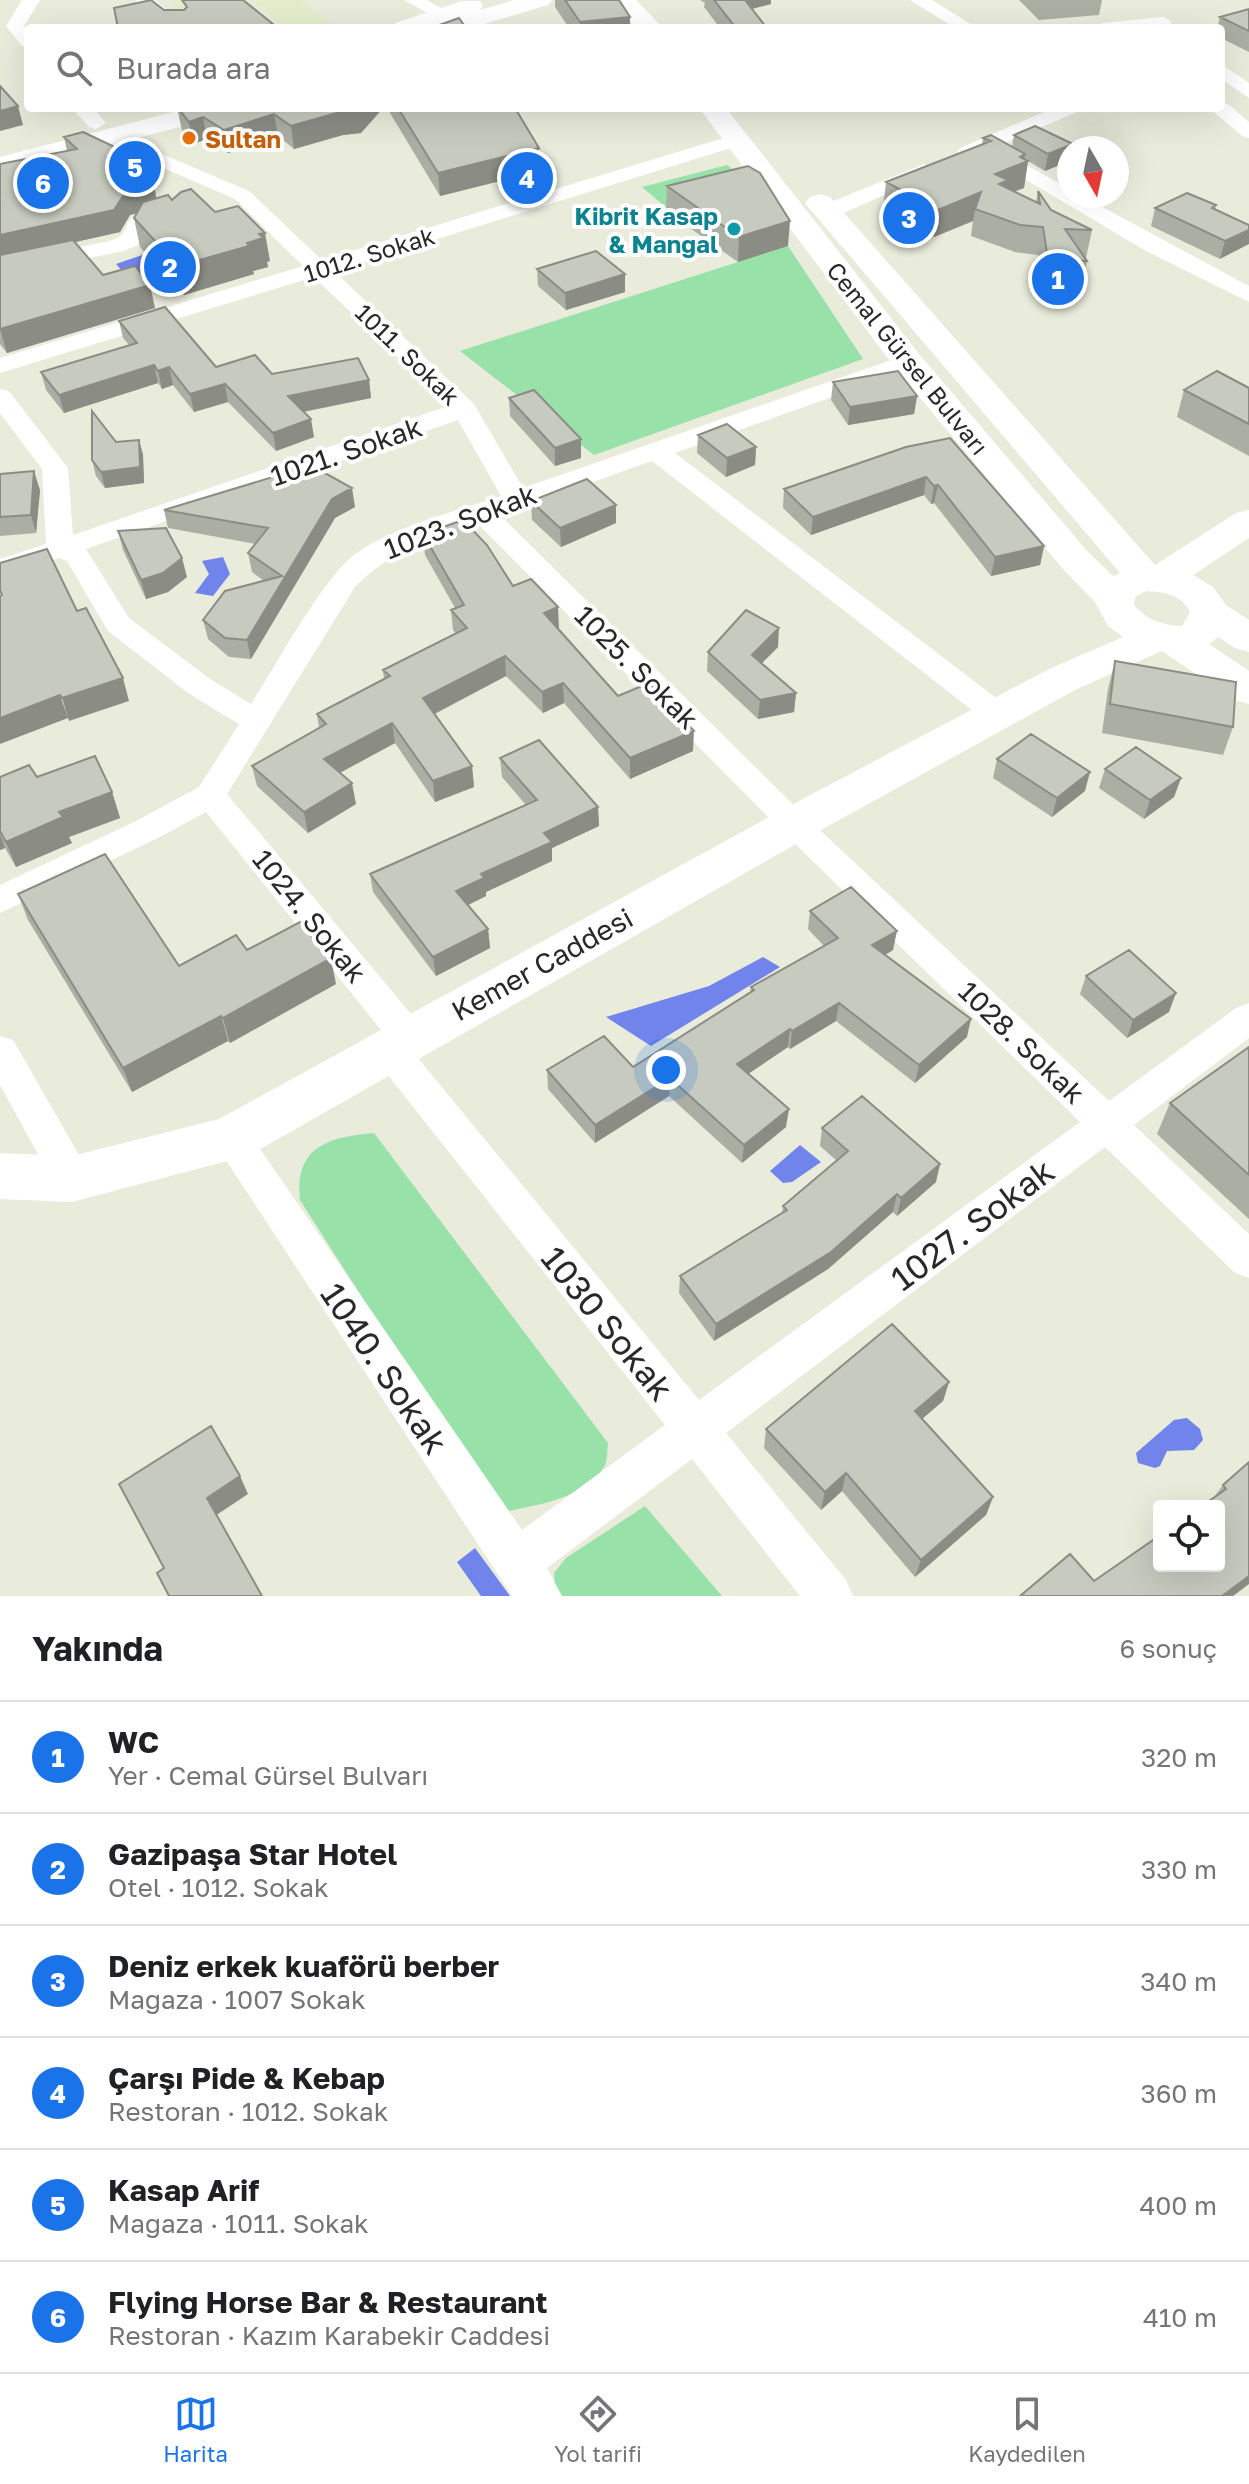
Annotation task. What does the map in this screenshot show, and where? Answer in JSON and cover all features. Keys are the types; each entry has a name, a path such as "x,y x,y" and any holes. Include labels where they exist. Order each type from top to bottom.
{"main road":[{"path":"445,21 488,0"},
{"path":"445,21 540,0"},
{"path":"618,0 647,24"},
{"path":"0,147 139,112"},
{"path":"0,166 96,123 187,112"},
{"name":"Cemal Gürsel Bulvarı","path":"715,112 908,362 1075,560 1249,639"},
{"name":"Cemal Gürsel Bulvarı","path":"748,112 827,212 1157,595"},
{"path":"1063,679 1157,595 1249,521"},
{"path":"1249,555 1157,595 1134,629 1165,638 1249,690"},
{"name":"Kemer Caddesi","path":"0,1176 72,1179 231,1139 794,824 1063,679 1165,638 1196,634 1210,620 1157,595"}],"street":[{"path":"8,27 31,0"},
{"path":"144,0 174,24"},
{"path":"413,0 445,21"},
{"path":"919,0 961,24"},
{"path":"1143,7 1165,24"},
{"path":"1106,9 1123,24"},
{"path":"1225,73 1249,92"},
{"path":"1225,111 1249,132"},
{"path":"827,212 1061,112"},
{"name":"1011. Sokak","path":"96,123 242,195 465,409 515,498"},
{"name":"1012. Sokak","path":"0,366 737,140"},
{"path":"981,146 1154,246 1249,295"},
{"path":"0,269 116,246 130,240 139,223 242,195"},
{"name":"1023. Sokak","path":"0,900 148,829 210,795 344,581 365,560 396,542 480,510 908,362"},
{"path":"0,396 55,468 60,549 77,555 118,624 199,686 256,721"},
{"name":"1021. Sokak","path":"0,569 465,409"},
{"path":"655,450 997,714"},
{"name":"1025. Sokak","path":"480,510 794,824"},
{"name":"1024. Sokak","path":"210,795 399,1043"},
{"name":"1028. Sokak","path":"794,824 1249,1260"},
{"name":"1027. Sokak","path":"528,1579 694,1430 1249,1018"},
{"name":"1030 Sokak","path":"399,1043 694,1430 830,1596"},
{"path":"0,1051 72,1179"},
{"name":"1040. Sokak","path":"231,1139 528,1579"}],"shaded area":[{"path":"168,0 252,0 183,12"},
{"path":"252,0 300,0 331,24 280,24"}],"green space":[{"path":"727,165 754,186 668,209 642,187"},
{"path":"788,246 863,359 594,455 460,351"},
{"path":"374,1133 608,1443 604,1467 595,1478 574,1493 509,1511 484,1488 300,1200 303,1168 318,1148 342,1138"},
{"path":"645,1506 722,1596 556,1596 554,1573 566,1558"}],"water":[{"path":"148,253 177,269 134,281 116,264"},
{"path":"223,557 230,574 213,596 195,593 209,574 202,561"},
{"path":"763,957 780,967 651,1046 606,1017 709,986"},
{"path":"800,1145 821,1162 792,1182 783,1183 770,1171"},
{"path":"1187,1418 1200,1429 1203,1440 1194,1450 1167,1451 1160,1466 1155,1468 1138,1463 1136,1453 1174,1420"},
{"path":"475,1548 510,1596 481,1596 457,1562"}],"building":[{"path":"151,0 164,10 184,10 187,7 182,0 243,0 273,24 117,24 114,8"},
{"path":"565,0 619,0 630,17 580,22"},
{"path":"714,0 745,0 764,24 733,24"},
{"path":"1249,9 1249,31 1220,17"},
{"path":"459,18 463,24 442,24"},
{"path":"0,86 18,106 0,111"},
{"path":"181,112 340,112 291,126 274,114 224,130 203,117 189,122"},
{"path":"400,112 517,112 539,148 438,173"},
{"path":"1035,126 1057,136 1057,150 1048,154 1014,135"},
{"path":"83,132 117,148 154,185 125,193 114,210 0,235 0,164 77,149 64,137"},
{"path":"991,135 1025,154 1020,157 1028,161 995,174 1008,180 999,184 1040,204 1038,191 1051,210 1092,230 1065,229 1087,261 1057,259 1047,253 1043,227 1020,225 975,209 981,192 938,210 886,182 991,141 983,138"},
{"path":"748,166 760,173 790,221 739,237 667,186"},
{"path":"191,189 215,212 238,206 265,233 259,234 263,238 247,243 249,246 178,266 134,218 143,202 168,195 172,200 181,192"},
{"path":"1187,193 1216,205 1212,208 1249,225 1249,230 1225,241 1155,208"},
{"path":"73,240 103,275 135,266 150,285 0,329 0,255"},
{"path":"596,251 625,274 565,293 537,269"},
{"path":"165,307 216,367 255,355 272,374 358,358 369,380 288,396 311,419 273,433 225,384 190,394 169,367 158,371 154,365 59,395 41,372 137,343 119,321"},
{"path":"898,371 917,396 850,407 833,382"},
{"path":"1217,371 1249,388 1249,424 1184,390"},
{"path":"534,390 581,439 555,448 509,398"},
{"path":"92,411 116,442 139,440 140,467 101,472 92,460"},
{"path":"727,424 756,447 727,458 698,435"},
{"path":"950,438 1044,546 995,557 938,485 934,486 926,477 813,517 784,489 906,447"},
{"path":"305,462 352,488 332,499 247,640 225,638 203,620 225,591 282,576 248,553 268,528 164,510 286,473 283,467"},
{"path":"34,471 31,515 0,517 0,474"},
{"path":"587,479 616,505 560,528 531,501"},
{"path":"463,520 487,545 513,586 531,579 558,607 544,613 618,696 649,683 694,731 630,758 563,683 542,692 505,656 423,698 472,766 433,781 392,723 324,759 352,783 304,812 252,766 326,724 317,714 390,676 383,670 467,628 451,610 464,605 423,534"},
{"path":"166,528 182,558 163,573 141,580 118,531"},
{"path":"47,549 77,611 86,608 123,678 62,698 60,695 0,718 0,563"},
{"path":"746,610 779,628 752,655 796,693 760,700 708,652"},
{"path":"1115,661 1236,682 1233,727 1110,704"},
{"path":"1031,734 1090,772 1057,798 997,759"},
{"path":"539,740 598,807 544,833 552,842 481,874 484,878 456,891 488,929 433,957 370,874 537,800 500,758"},
{"path":"1136,747 1181,778 1150,800 1105,769"},
{"path":"95,756 112,792 59,812 63,817 6,842 0,831 0,777 29,765 37,777"},
{"path":"105,854 179,966 236,935 247,950 300,922 331,958 223,1018 221,1016 123,1068 18,894"},
{"path":"851,887 897,931 872,945 971,1019 919,1065 839,1003 792,1031 790,1029 737,1064 789,1109 744,1145 670,1078 595,1125 547,1070 604,1036 633,1067 754,990 751,987 838,938 810,911"},
{"path":"1129,950 1176,993 1133,1020 1086,976"},
{"path":"1249,1047 1249,1175 1170,1103"},
{"path":"862,1096 940,1164 901,1198 897,1194 831,1252 716,1324 680,1276 787,1210 783,1206 848,1151 822,1128"},
{"path":"892,1324 949,1382 915,1411 993,1497 921,1560 846,1473 825,1492 766,1429"},
{"path":"211,1426 240,1476 207,1498 262,1596 169,1596 157,1573 164,1568 119,1484"},
{"path":"1249,1462 1249,1576 1222,1596 1020,1596 1070,1554 1094,1581 1153,1540 1153,1572 1225,1572 1225,1500 1210,1500 1226,1489 1223,1485"}],"place":[{"name":"Sultan","path":"189,138"},
{"name":"Kasap Arif","path":"135,167"},
{"name":"Çarşı Pide & Kebap","path":"527,178"},
{"name":"Flying Horse Bar & Restaurant","path":"43,183"},
{"name":"Deniz erkek kuaförü berber","path":"909,218"},
{"name":"Kibrit Kasap & Mangal","path":"734,229"},
{"name":"Gazipaşa Star Hotel","path":"170,267"},
{"name":"WC","path":"1058,279"}]}
